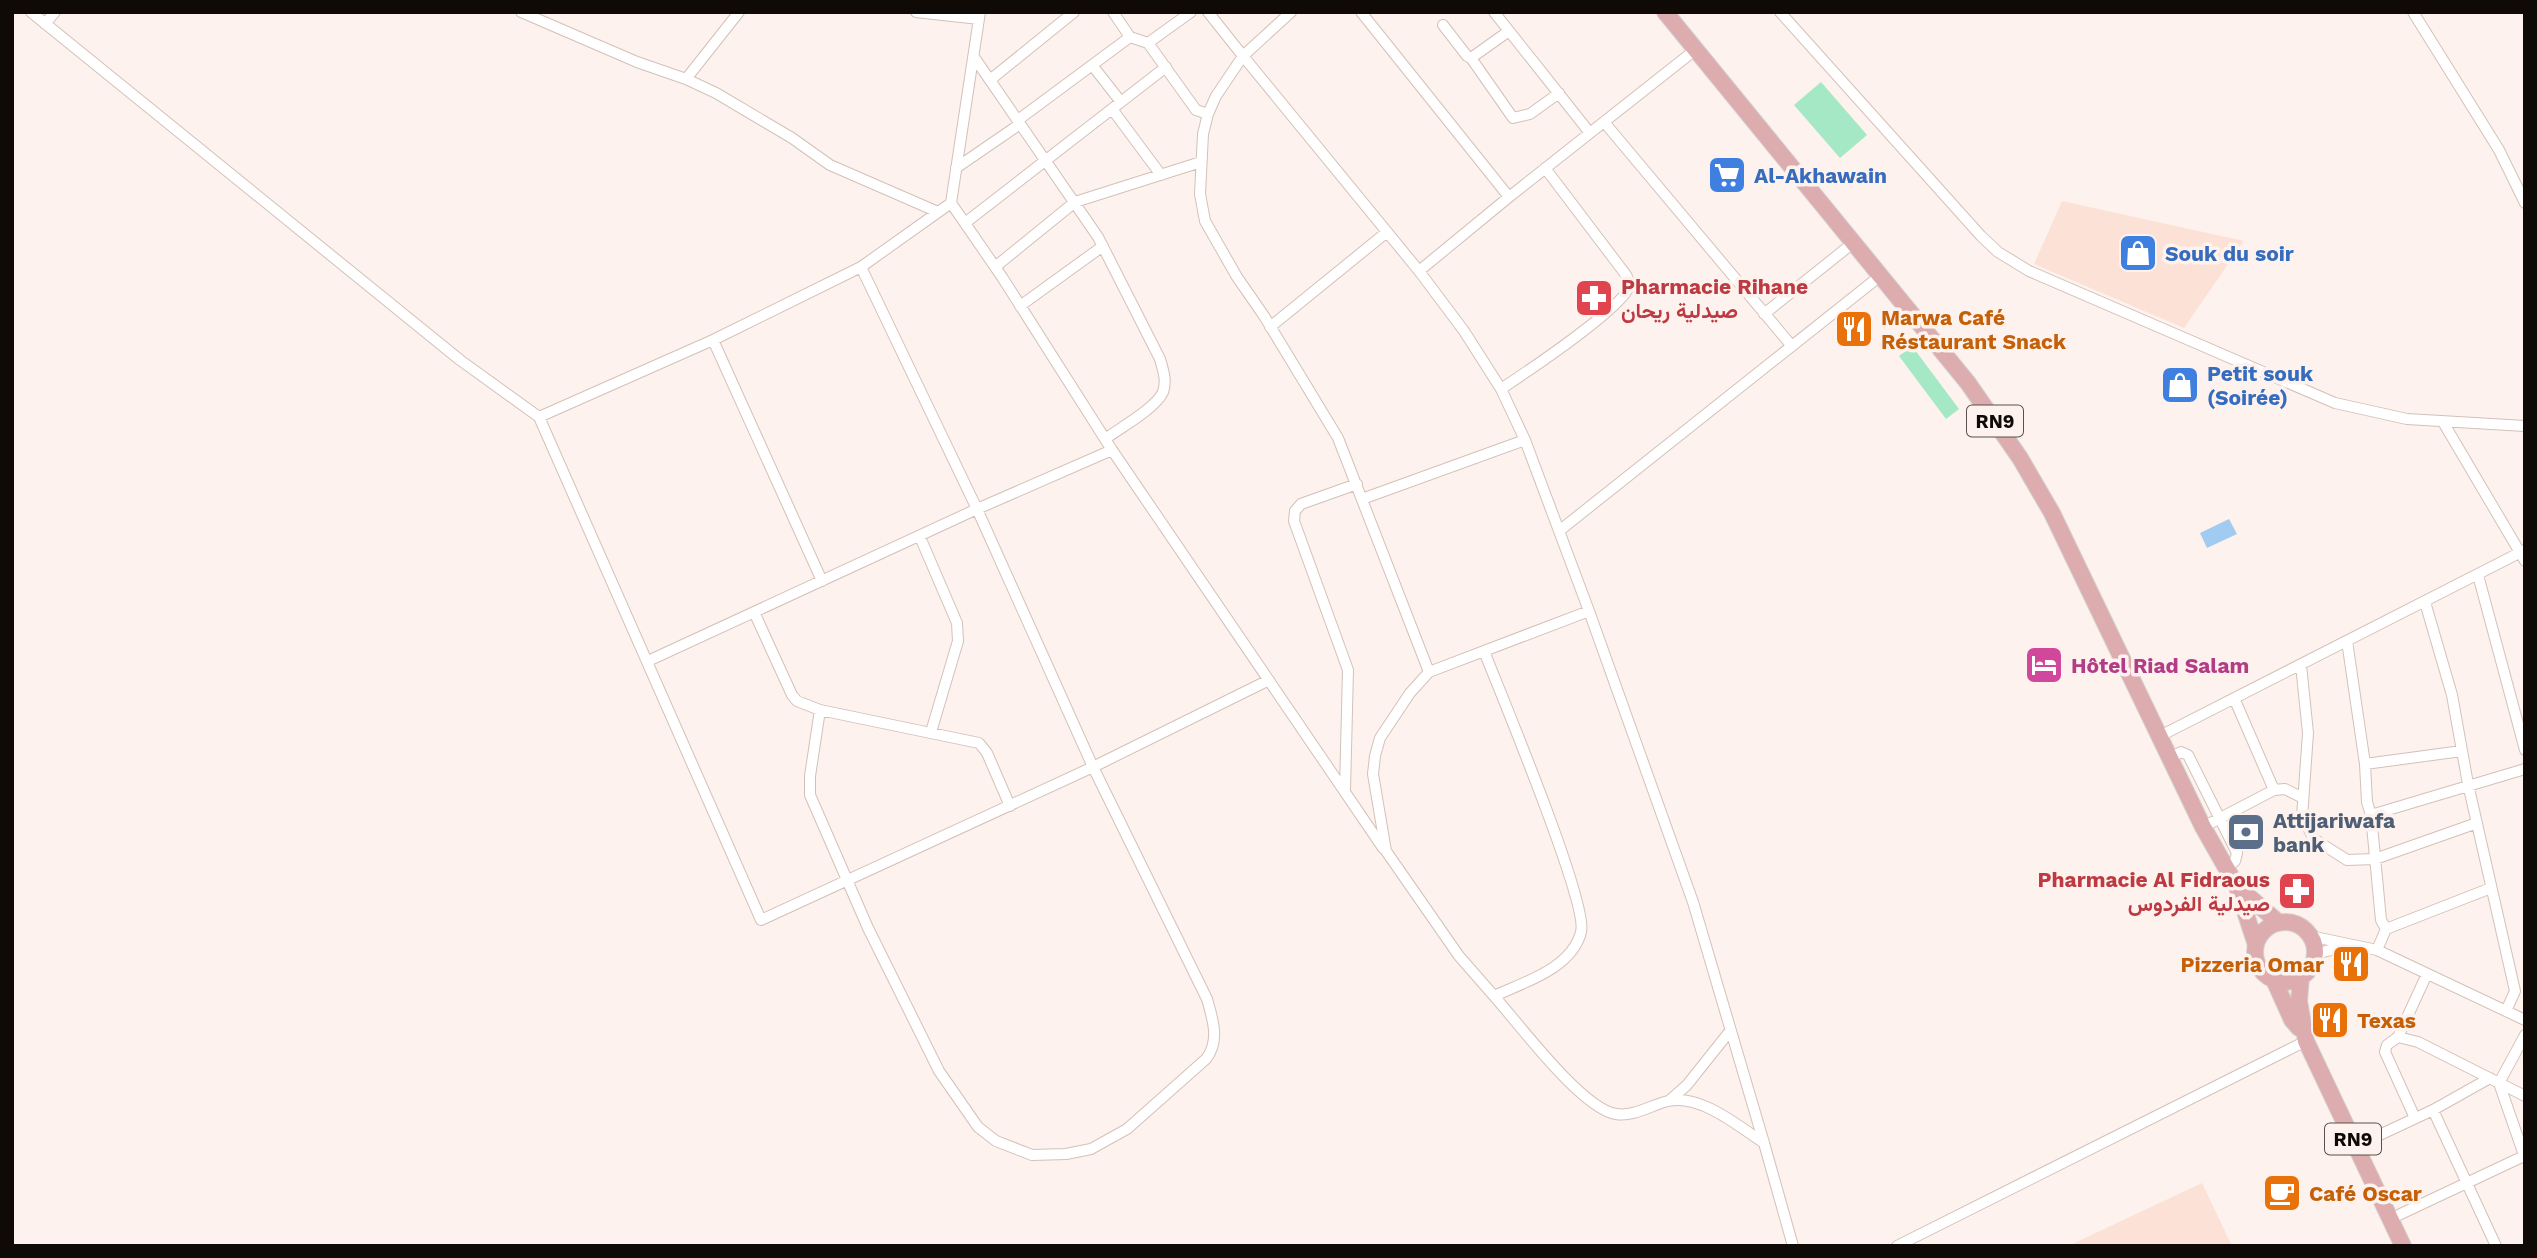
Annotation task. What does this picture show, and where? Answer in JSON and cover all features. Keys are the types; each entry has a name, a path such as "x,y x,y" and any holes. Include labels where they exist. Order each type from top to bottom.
{"main road":[{"name":"RN9","path":"1665,12 1968,383 2020,458 2052,513 2203,827 2237,887 2256,945 2255,953 2260,969 2274,979 2292,1020 2304,1037 2403,1246"},
{"name":"RN9","path":"2237,887 2278,922 2297,924 2310,936"},
{"path":"2256,945 2264,930 2278,922"},
{"path":"2274,979 2283,981 2301,977 2307,971 2314,956 2310,936"},
{"name":"RN9","path":"2301,977 2299,1001 2304,1037"}],"street":[{"path":"31,12 429,335 539,417 761,920 1093,767 1269,680"},
{"path":"45,23 55,12"},
{"path":"521,12 716,93 792,138 830,165 938,212"},
{"path":"686,79 740,12"},
{"path":"916,12 980,16 951,203 1112,450 1459,956 1590,1102 1616,1114 1629,1114 1670,1100 1689,1101 1707,1108 1764,1143"},
{"path":"989,80 1074,12"},
{"path":"1113,12 1130,37 1148,44 1196,110 1208,114"},
{"path":"1148,44 1191,12"},
{"path":"1208,12 1419,271 1464,331 1501,389 1525,440 1689,891 1793,1246"},
{"path":"1291,12 1243,56 1227,76 1208,114 1201,162 1200,194 1205,221 1237,277 1329,421 1357,484 1429,673"},
{"path":"1361,12 1509,197"},
{"path":"1494,12 1590,133"},
{"path":"1780,12 1981,236 2010,260 2143,322 2334,403 2407,419 2525,426"},
{"path":"2413,12 2499,150 2525,203"},
{"path":"1443,25 1471,58 1513,118 1530,114 1559,93"},
{"path":"1471,58 1509,31"},
{"path":"956,168 1130,37"},
{"path":"1419,271 1695,50"},
{"path":"974,57 1103,246 1156,351 1165,376 1163,393 1158,401 1105,439"},
{"path":"1092,65 1161,175"},
{"path":"965,223 1166,67"},
{"path":"1604,122 1791,345"},
{"path":"995,267 1075,202 1201,162"},
{"path":"1501,389 1557,351 1625,295 1629,285 1620,267 1545,168"},
{"path":"539,417 713,340 862,267 951,203"},
{"path":"1270,327 1387,232"},
{"path":"1764,314 1853,243"},
{"path":"1020,306 1103,246"},
{"path":"820,710 810,776 810,795 868,928 939,1071 978,1127 996,1141 1032,1155 1066,1154 1091,1149 1127,1129 1206,1059 1213,1050 1215,1034 1200,983 1093,767 977,509 862,267"},
{"path":"1559,531 1880,276"},
{"path":"713,340 822,581"},
{"path":"2160,736 2478,575 2524,555 2442,422"},
{"path":"1362,499 1525,440"},
{"path":"648,661 977,509 1112,450"},
{"path":"1345,791 1348,670 1294,521 1295,511 1301,504 1357,484"},
{"path":"920,537 959,632 931,732"},
{"path":"2478,575 2525,750"},
{"path":"2425,602 2452,695 2468,784 2515,991 2505,1011"},
{"path":"1386,851 1373,774 1375,755 1380,738 1410,693 1429,673 1589,611"},
{"path":"754,612 797,702 820,710 979,743 984,746 1010,806"},
{"path":"2347,641 2365,764 2381,920 2386,929"},
{"path":"1484,651 1556,837 1577,899 1583,929 1571,953 1553,967 1494,996"},
{"path":"2301,665 2308,733 2302,817 2314,839 2347,860 2375,859 2477,823"},
{"path":"2234,698 2274,790"},
{"path":"2365,764 2462,751"},
{"path":"2170,758 2181,752 2188,755 2237,856 2234,863 2226,868"},
{"path":"2371,815 2525,769"},
{"path":"2203,827 2274,790 2285,789 2302,798"},
{"path":"2377,950 2386,929 2491,888"},
{"path":"2310,936 2377,950 2525,1020"},
{"path":"2314,956 2351,946"},
{"path":"2415,1118 2385,1052 2388,1045 2398,1037 2427,974"},
{"path":"1670,1100 1687,1085 1730,1031"},
{"path":"2356,1146 2494,1081 2525,1035"},
{"path":"1897,1246 2304,1037"},
{"path":"2398,1037 2418,1042 2525,1096"},
{"path":"2390,1219 2524,1157 2494,1081"},
{"path":"2433,1110 2496,1246"}],"shaded area":[{"name":"Souk du soir","path":"2062,201 2244,241 2184,328 2034,264"},
{"path":"2202,1183 2232,1246 2068,1246"}],"green space":[{"path":"1821,82 1867,135 1840,158 1794,105"},
{"path":"1912,346 1959,409 1946,419 1899,356"}],"water":[{"path":"2229,519 2237,534 2207,548 2200,533"}],"place":[{"name":"Al-Akhawain","path":"1727,175"},
{"name":"Souk du soir","path":"2138,253"},
{"name":"Pharmacie Rihane صيدلية ريحان","path":"1594,298"},
{"name":"Marwa Café Réstaurant Snack","path":"1854,329"},
{"name":"Petit souk (Soirée)","path":"2180,385"},
{"name":"Hôtel Riad Salam","path":"2044,665"},
{"name":"Attijariwafa bank","path":"2246,832"},
{"name":"Pharmacie Al Fidraous صيدلية الفردوس","path":"2297,891"},
{"name":"Pizzeria Omar","path":"2351,964"},
{"name":"Texas","path":"2330,1020"},
{"name":"Café Oscar","path":"2282,1193"}]}
